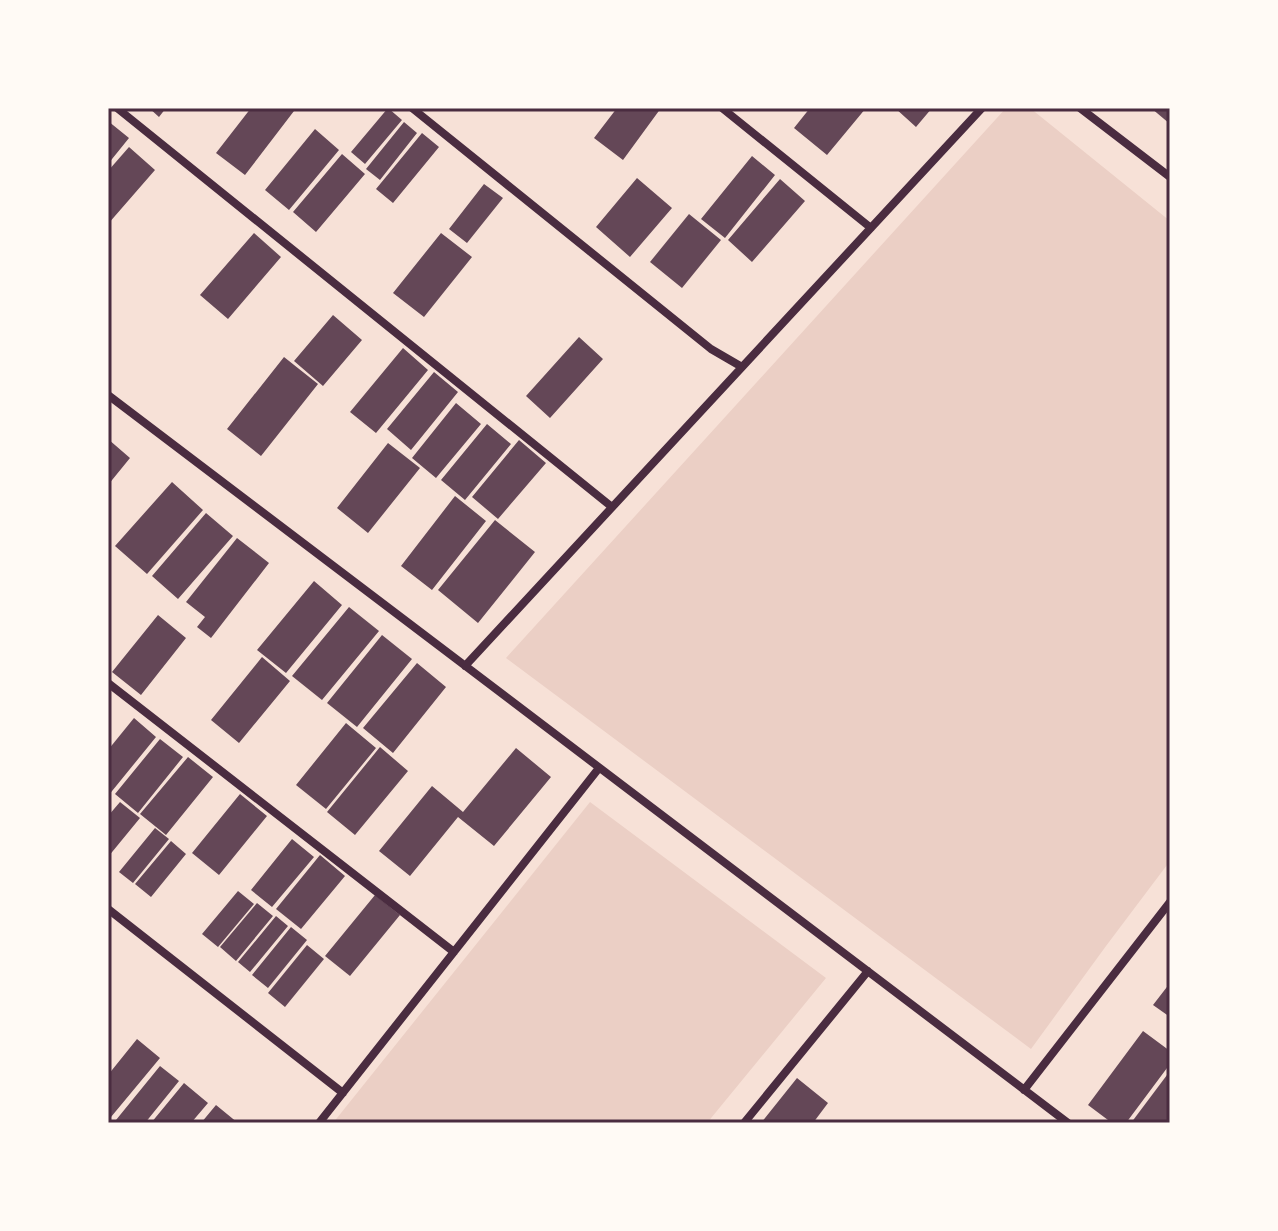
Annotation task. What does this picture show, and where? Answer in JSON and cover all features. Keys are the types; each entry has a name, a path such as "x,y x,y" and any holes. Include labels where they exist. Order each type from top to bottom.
{"street":[{"path":"117,108 612,507"},
{"path":"412,108 711,349 742,367"},
{"path":"722,108 871,228"},
{"path":"465,666 982,108"},
{"path":"1080,108 1170,177"},
{"path":"108,395 1068,1123"},
{"path":"108,683 454,952"},
{"path":"319,1123 599,768"},
{"path":"1024,1090 1169,906"},
{"path":"108,909 343,1093"},
{"path":"744,1123 868,971"}],"shaded area":[{"path":"1006,108 1030,108 1170,221 1170,861 1031,1049 506,658"},
{"path":"590,802 826,978 707,1123 333,1123"}],"building":[{"path":"149,108 166,108 159,117"},
{"path":"251,108 290,108 294,111 245,175 216,153"},
{"path":"388,108 402,120 365,164 351,152"},
{"path":"617,108 661,108 623,160 594,138"},
{"path":"810,108 866,108 827,155 794,128"},
{"path":"895,108 932,108 916,127"},
{"path":"1151,108 1170,108 1170,124"},
{"path":"108,121 129,138 108,164"},
{"path":"404,122 417,133 380,180 366,169"},
{"path":"315,129 339,150 289,210 265,190"},
{"path":"422,133 439,147 393,203 376,189"},
{"path":"129,147 155,170 108,224 108,171"},
{"path":"342,154 365,174 316,232 293,212"},
{"path":"752,156 775,175 725,238 701,219"},
{"path":"637,178 672,208 630,257 596,227"},
{"path":"780,179 805,201 752,262 728,240"},
{"path":"484,184 503,198 467,243 449,229"},
{"path":"689,214 721,240 682,288 650,262"},
{"path":"254,233 281,257 228,319 200,295"},
{"path":"441,233 472,257 424,317 393,293"},
{"path":"333,315 362,340 323,386 294,361"},
{"path":"579,337 603,359 550,418 526,396"},
{"path":"403,348 428,370 376,433 350,412"},
{"path":"284,357 318,384 261,456 227,429"},
{"path":"434,372 458,392 411,450 387,429"},
{"path":"456,403 481,424 436,478 412,458"},
{"path":"487,424 511,444 465,500 441,480"},
{"path":"108,439 130,458 108,485"},
{"path":"519,440 546,463 498,519 472,497"},
{"path":"388,443 420,468 368,533 337,508"},
{"path":"172,482 203,510 147,574 115,546"},
{"path":"455,496 486,521 432,590 401,566"},
{"path":"206,513 233,536 178,599 152,576"},
{"path":"495,520 535,552 478,623 438,590"},
{"path":"237,538 269,563 211,638 197,627 205,617 186,602"},
{"path":"314,581 342,605 286,673 257,650"},
{"path":"349,607 379,631 322,700 292,676"},
{"path":"158,615 186,638 141,695 112,672"},
{"path":"382,635 412,659 357,727 327,703"},
{"path":"262,657 290,681 239,743 211,720"},
{"path":"417,663 446,687 393,753 363,728"},
{"path":"134,718 156,737 108,796 108,750"},
{"path":"346,723 376,748 326,809 296,785"},
{"path":"160,739 183,757 138,813 115,794"},
{"path":"380,747 408,771 355,835 327,812"},
{"path":"516,748 551,777 494,846 458,817 410,876 379,851 432,786 463,812"},
{"path":"188,757 213,777 166,835 140,814"},
{"path":"240,794 267,816 219,875 192,853"},
{"path":"120,802 140,818 108,857 108,816"},
{"path":"155,828 169,839 133,883 119,872"},
{"path":"292,839 314,857 272,907 251,890"},
{"path":"171,841 186,854 151,897 135,884"},
{"path":"320,855 345,876 301,929 276,909"},
{"path":"238,891 254,904 218,947 202,934"},
{"path":"375,895 400,915 350,976 325,956"},
{"path":"257,903 273,916 236,961 220,947"},
{"path":"276,916 288,926 250,972 238,962"},
{"path":"291,927 307,940 268,988 252,975"},
{"path":"307,945 324,959 285,1007 268,993"},
{"path":"1170,983 1170,1017 1153,1005"},
{"path":"1143,1031 1170,1051 1170,1064 1126,1123 1112,1123 1088,1105"},
{"path":"137,1039 160,1058 111,1117 108,1115 108,1075"},
{"path":"160,1066 179,1081 145,1123 120,1123 116,1120"},
{"path":"1170,1071 1170,1123 1131,1123"},
{"path":"797,1078 828,1103 813,1123 761,1123"},
{"path":"184,1083 208,1103 191,1123 151,1123"},
{"path":"216,1105 238,1123 201,1123"}]}
